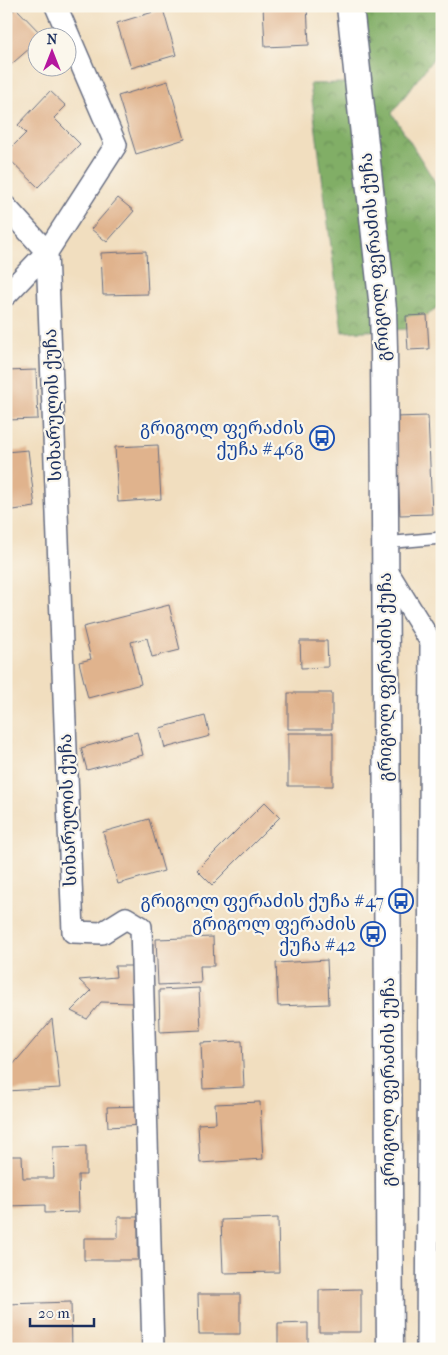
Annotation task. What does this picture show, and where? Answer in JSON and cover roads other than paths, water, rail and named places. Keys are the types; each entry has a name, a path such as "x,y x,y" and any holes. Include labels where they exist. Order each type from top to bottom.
{"street":[{"path":"6,295 47,252 116,145 56,6"},
{"name":"გრიგოლ ფერაძის ქუჩა","path":"350,6 383,308 390,1349"},
{"path":"6,207 47,252"},
{"name":"სიხარულის ქუჩა","path":"47,252 73,932 102,933 126,918 141,927 153,1349"},
{"path":"384,554 436,648 427,1349"}],"lane":[{"path":"384,554 442,538"}],"place":[{"name":"გრიგოლ ფერაძის ქუჩა #46გ","path":"322,438"},
{"name":"გრიგოლ ფერაძის ქუჩა #47","path":"401,901"},
{"name":"გრიგოლ ფერაძის ქუჩა #42","path":"373,934"}]}
